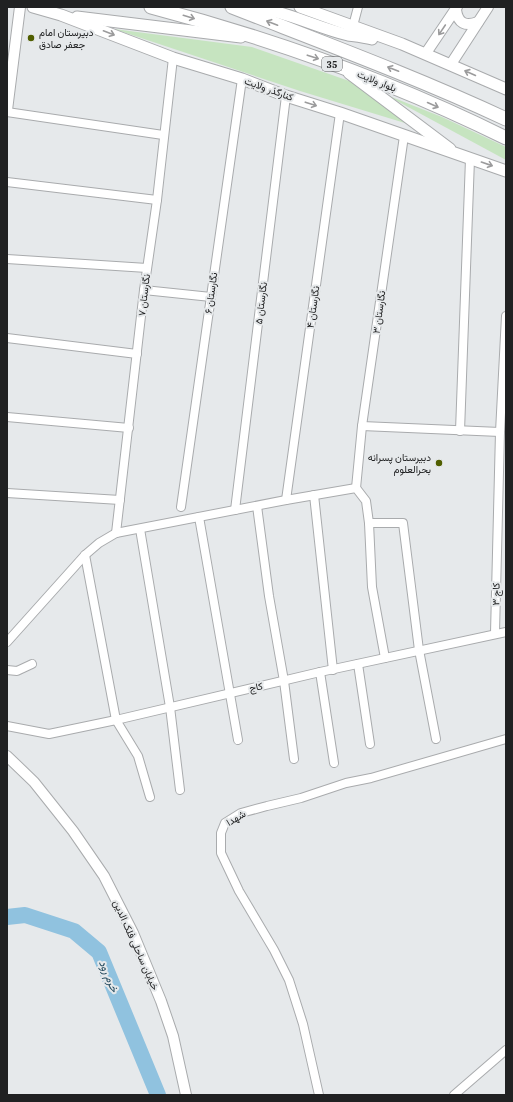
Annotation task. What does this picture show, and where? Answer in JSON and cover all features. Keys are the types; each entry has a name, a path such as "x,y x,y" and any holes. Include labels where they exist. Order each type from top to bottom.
{"main road":[{"name":"کنارگذر ولایت","path":"33,7 61,14 173,58 242,79 286,96 340,113 506,171"},
{"name":"بلوار ولایت","path":"151,7 263,40 342,67 386,84 506,138"},
{"name":"بلوار ولایت","path":"232,7 407,74 506,119"},
{"path":"250,7 261,8 284,14 347,34 402,44"},
{"path":"300,7 426,53 506,89"},
{"path":"61,14 263,40"},
{"path":"342,67 457,154"}],"street":[{"path":"20,7 7,111 163,135"},
{"path":"353,26 358,7"},
{"path":"451,64 488,7"},
{"path":"456,8 457,18 463,23 470,25 478,22"},
{"path":"426,53 456,8"},
{"name":"نگارستان ۷","path":"116,534 144,290 157,200 163,135 173,58"},
{"name":"نگارستان ۶","path":"181,507 242,79"},
{"name":"نگارستان ۵","path":"235,510 286,96"},
{"name":"نگارستان ۴","path":"286,500 340,113"},
{"name":"نگارستان ۳","path":"356,488 362,426 404,136"},
{"path":"460,431 470,159"},
{"path":"7,182 157,200"},
{"path":"7,259 147,268"},
{"path":"144,290 211,297"},
{"name":"کاج ۳","path":"495,633 500,432 504,394 506,316"},
{"path":"7,338 137,354"},
{"path":"7,416 129,428"},
{"path":"362,426 500,432"},
{"path":"7,642 85,555 99,542 116,534 286,500 356,488 366,502 369,524 372,587 385,658"},
{"path":"7,493 120,500"},
{"path":"314,495 333,670"},
{"path":"257,506 269,596 284,681 294,759"},
{"path":"199,517 238,740"},
{"path":"369,524 403,523 419,650 436,739"},
{"path":"140,529 170,707 180,790"},
{"path":"85,555 116,720 138,756 150,797"},
{"name":"کاج","path":"7,726 49,734 116,720 320,672 495,633 506,632"},
{"path":"7,670 17,671 32,664"},
{"path":"358,664 370,744"},
{"path":"320,672 334,763"},
{"name":"شهدا","path":"319,1095 303,1024 289,980 274,950 239,891 221,853 221,833 225,823 241,813 301,798 346,783 371,778 506,739"},
{"name":"خیابان ساحلی فلک الدین","path":"7,756 34,782 73,831 104,876 133,933 161,1001 173,1036 186,1095"},
{"path":"454,1095 506,1050"}],"green space":[{"path":"114,29 252,47 352,82 418,127 300,91"},
{"path":"384,94 442,117 506,147 506,160"}],"waterway":[{"name":"خرم رود","path":"7,917 25,915 74,931 99,952 158,1095"}],"place":[{"name":"دبیرستان امام جعفر صادق","path":"31,38"},
{"name":"دبیرستان پسرانه بحرالعلوم","path":"439,463"}]}
